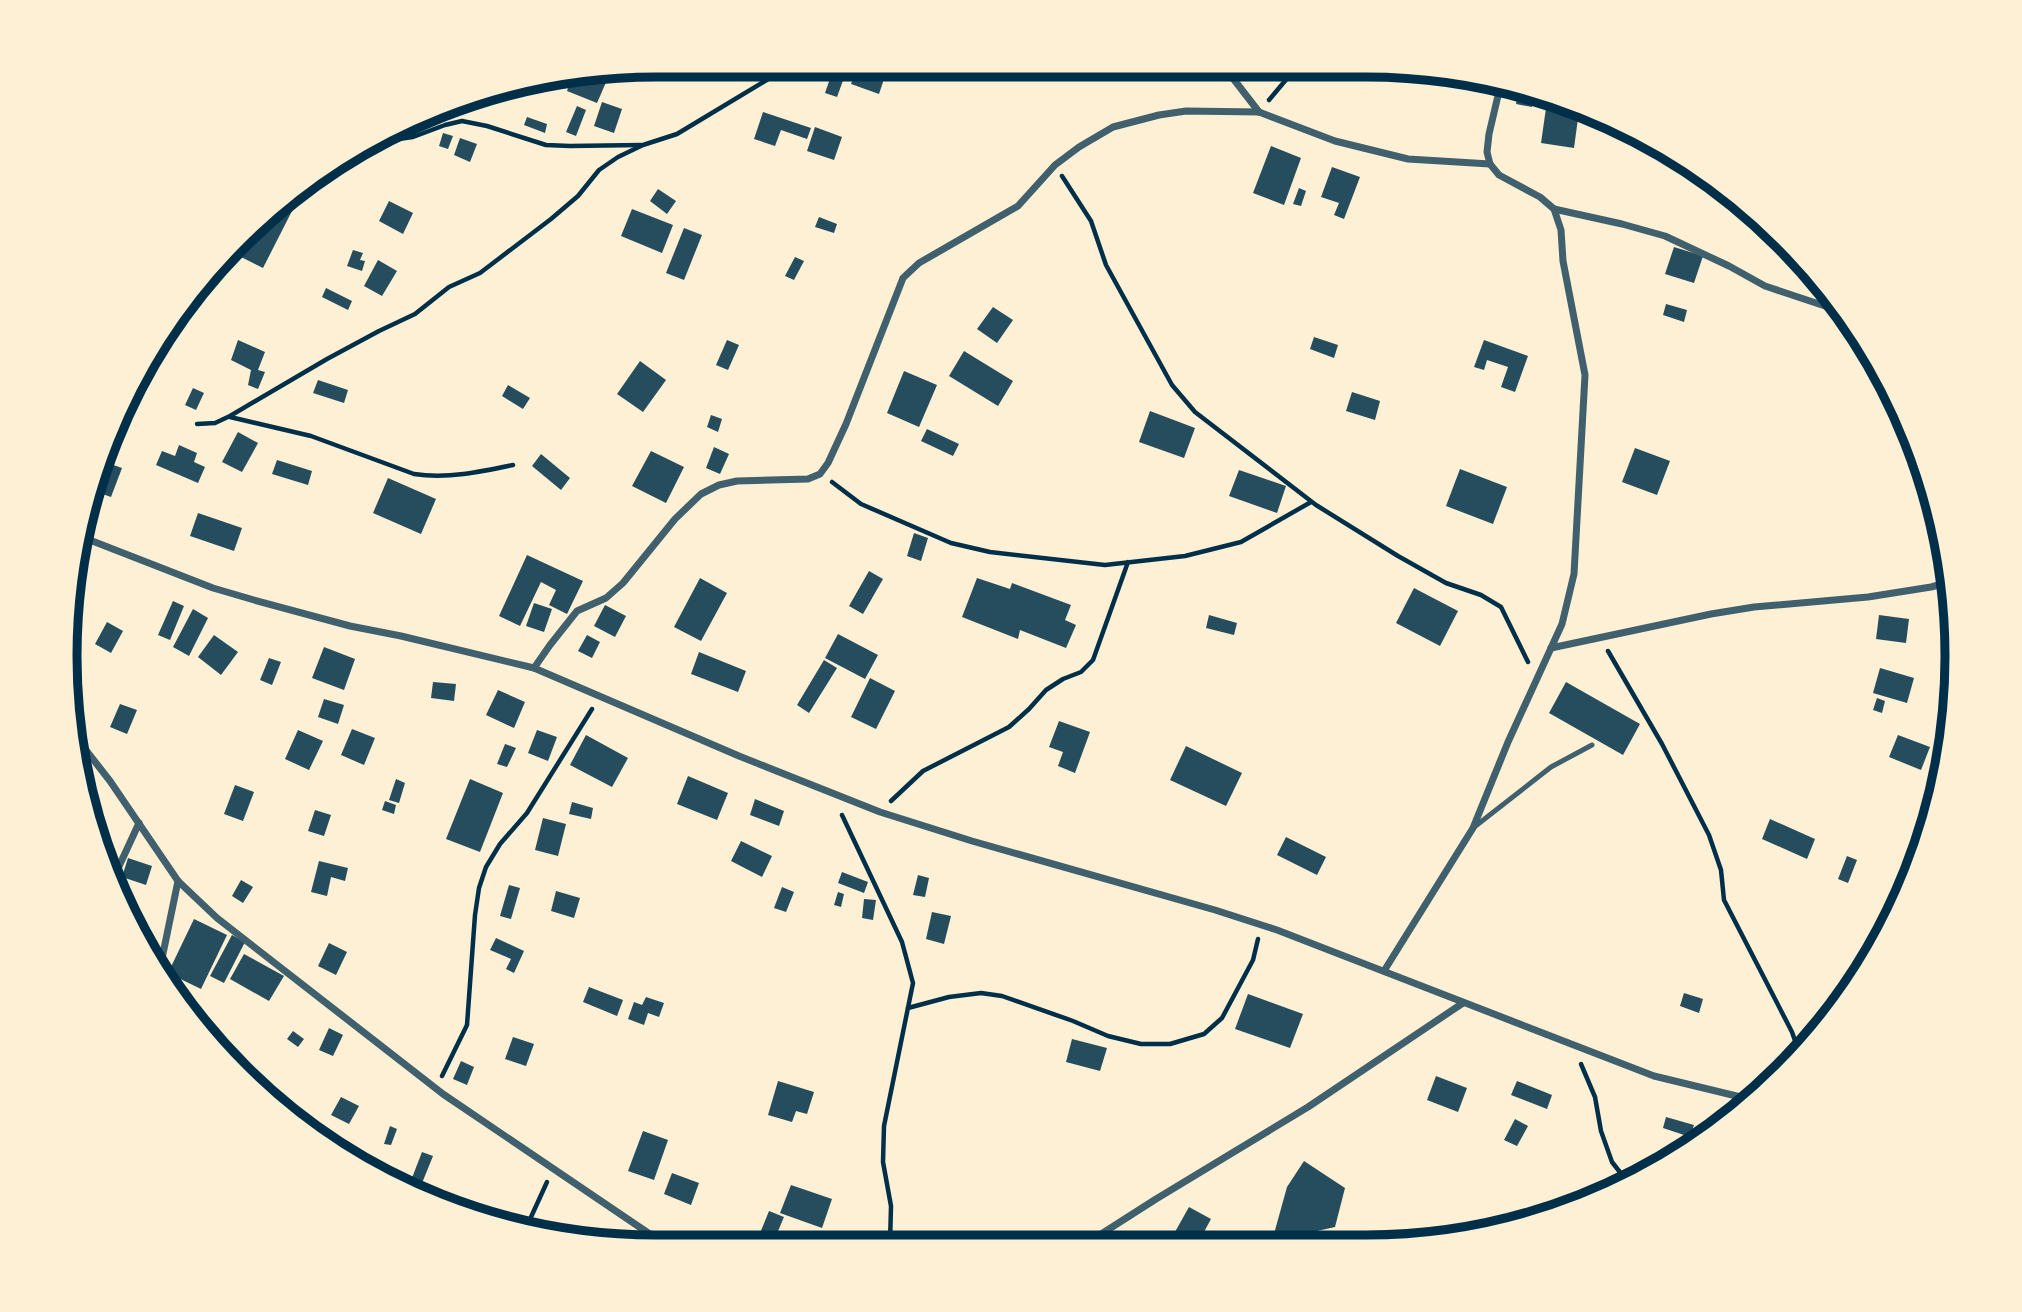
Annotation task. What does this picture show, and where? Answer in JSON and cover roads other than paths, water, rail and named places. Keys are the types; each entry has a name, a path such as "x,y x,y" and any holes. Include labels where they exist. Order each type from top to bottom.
{"street":[{"path":"1232,77 1259,111"},
{"path":"1499,93 1487,152 1490,164 1499,175 1540,197 1555,209 1622,223 1665,236 1765,286 1827,307"},
{"path":"534,668 577,611 606,598 623,583 675,519 701,494 719,485 737,481 808,479 820,474 846,424 903,278 919,263 1018,206 1055,165 1113,127 1186,111 1259,111 1335,141 1408,159 1490,164"},
{"path":"1384,971 1473,828 1562,624 1574,573 1586,374 1555,209"},
{"path":"89,540 213,588 244,597 303,614 534,668 705,742 880,812 1262,925 1654,1076 1740,1097"},
{"path":"1551,648 1711,614 1754,607 1868,597 1940,585"},
{"path":"85,749 139,822 178,881 217,918 471,1115 651,1235"},
{"path":"117,868 139,822"},
{"path":"162,957 178,881"},
{"path":"1100,1235 1308,1107 1463,1003"}],"lane":[{"path":"1473,828 1551,767 1592,745"}]}
